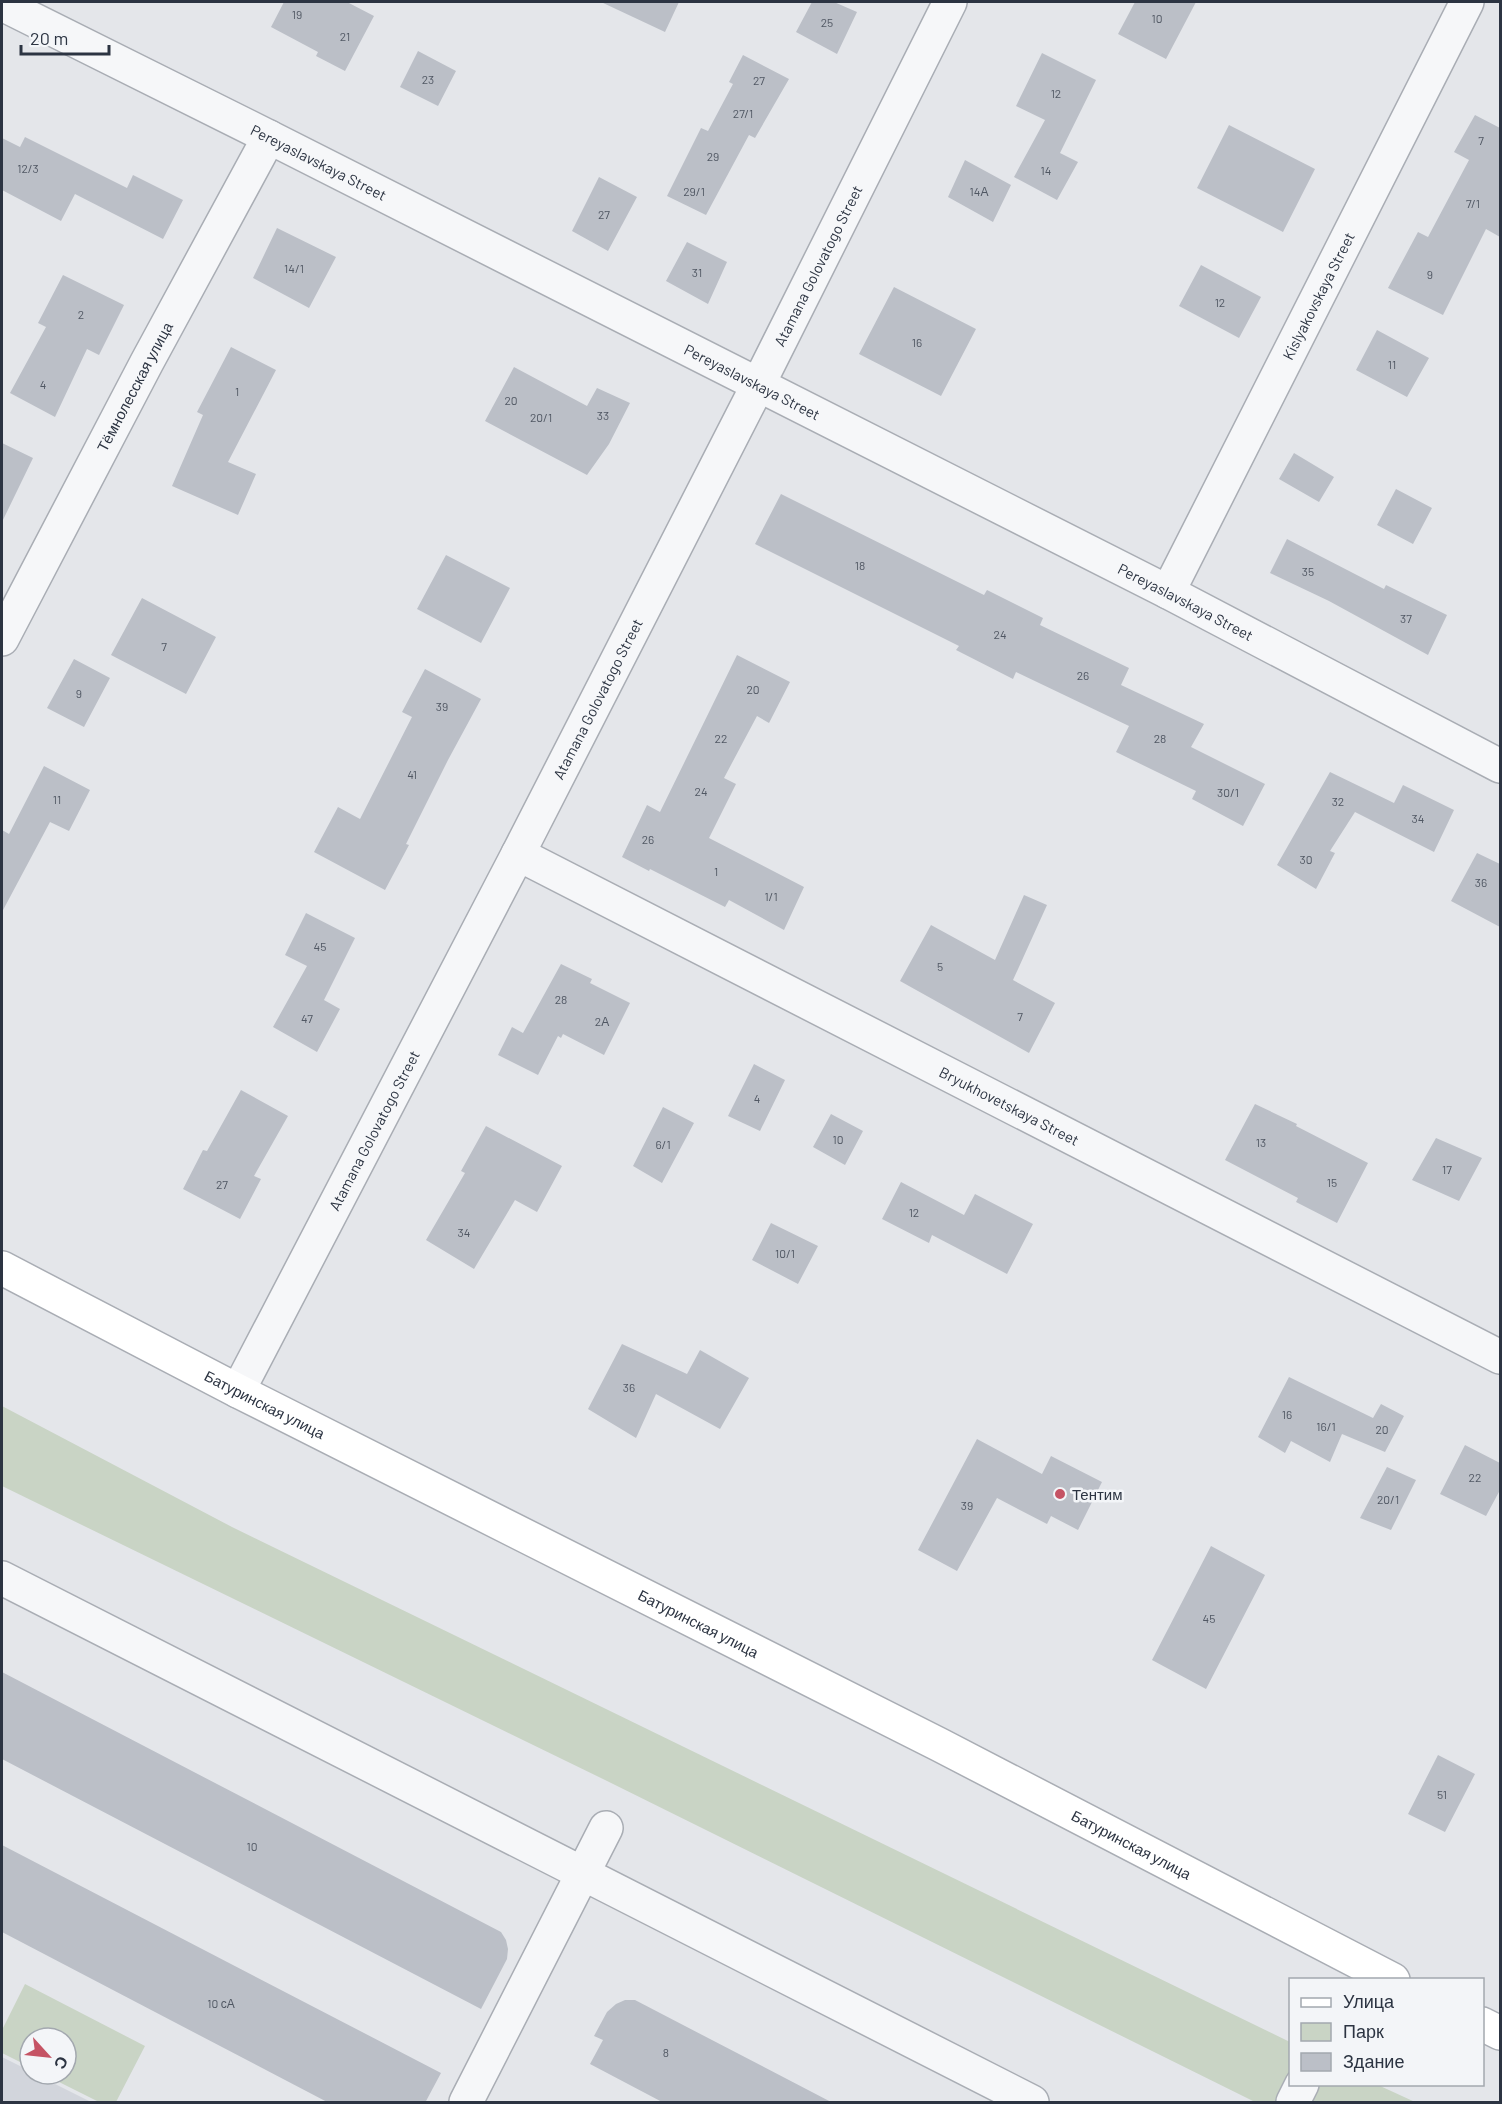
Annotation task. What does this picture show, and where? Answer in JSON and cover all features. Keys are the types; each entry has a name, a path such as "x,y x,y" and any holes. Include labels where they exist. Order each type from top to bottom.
{"street":[{"name":"Atamana Golovatogo Street","path":"238,1391 518,854 758,385 950,2"},
{"name":"Kislyakovskaya Street","path":"1168,592 1467,2"},
{"name":"Pereyaslavskaya Street","path":"2,4 1168,592 1500,766"},
{"name":"Тёмнолесская улица","path":"2,639 147,362 269,137"},
{"name":"Bryukhovetskaya Street","path":"518,854 1500,1357"},
{"name":"Батуринская улица","path":"2,1268 238,1391 940,1745 1358,1972 1384,1978"},
{"path":"2,1578 1032,2103"},
{"path":"466,2103 606,1828"},
{"path":"1484,2025 1500,2033"},
{"path":"1293,2103 1302,2086"}],"shaded area":[{"path":"2,2057 18,2065 18,2086 59,2086 91,2102 2,2102"}],"green space":[{"path":"2,1406 232,1527 1289,2042 1289,2086 1380,2086 1415,2102 1255,2102 603,1779 2,1486"},
{"path":"25,1984 145,2046 116,2102 99,2102 67,2086 78,2086 78,2026 18,2026 18,2061 2,2053 2,2030"}],"building":[{"path":"284,2 347,2 374,16 345,71 316,56 318,52 271,27"},
{"path":"601,2 679,2 665,32"},
{"path":"812,2 834,2 857,12 837,54 796,32"},
{"path":"1135,2 1196,2 1166,59 1118,34"},
{"path":"418,51 456,71 438,106 400,87"},
{"path":"1042,53 1096,80 1060,153 1078,162 1057,200 1014,177 1045,120 1016,106"},
{"path":"743,55 789,79 755,138 749,135 706,215 667,196 701,128 708,131 733,84 729,82"},
{"path":"1475,115 1500,128 1500,237 1486,229 1443,315 1388,288 1418,232 1428,237 1469,160 1454,152"},
{"path":"1229,125 1315,169 1283,232 1197,188"},
{"path":"25,137 127,188 133,175 183,200 163,239 75,194 61,221 2,190 2,138 20,147"},
{"path":"965,160 1011,185 993,222 948,197"},
{"path":"599,177 637,197 608,251 572,231"},
{"path":"277,228 336,257 309,308 253,278"},
{"path":"687,242 727,262 708,304 666,281"},
{"path":"1201,265 1261,297 1239,338 1179,306"},
{"path":"63,275 124,305 99,355 87,349 55,417 10,393 46,327 38,323"},
{"path":"894,287 976,329 941,396 859,354"},
{"path":"1377,330 1429,358 1407,397 1356,370"},
{"path":"231,347 276,370 228,462 256,474 238,515 172,486 203,415 197,412"},
{"path":"514,367 587,406 597,388 630,403 609,444 587,475 485,421"},
{"path":"2,443 33,458 2,522"},
{"path":"1294,453 1334,477 1319,502 1279,479"},
{"path":"1396,489 1432,508 1413,544 1377,525"},
{"path":"781,494 984,595 987,590 1043,618 1040,625 1129,668 1121,685 1204,724 1191,747 1265,784 1243,826 1192,799 1196,791 1116,752 1129,726 1016,672 1013,679 956,650 959,646 755,544"},
{"path":"1287,539 1384,589 1386,585 1447,615 1428,655 1329,601 1270,573"},
{"path":"446,555 510,588 481,643 417,609"},
{"path":"142,598 216,637 186,694 111,655"},
{"path":"737,655 790,682 769,723 757,716 724,778 736,784 709,838 804,887 784,930 729,900 725,907 622,857 647,805 660,812"},
{"path":"74,659 110,678 84,727 47,708"},
{"path":"425,669 481,699 448,760 406,844 409,845 385,890 314,852 338,807 360,819 412,717 402,712"},
{"path":"44,766 90,790 69,831 50,822 2,912 2,830 9,834"},
{"path":"1330,772 1394,803 1403,785 1454,810 1434,852 1355,812 1330,851 1335,853 1316,889 1277,865"},
{"path":"1477,853 1500,864 1500,927 1451,901"},
{"path":"1024,895 1047,905 1013,980 1055,1003 1029,1053 900,981 931,925 995,960"},
{"path":"306,913 355,938 324,1000 340,1009 317,1052 273,1027 307,966 285,955"},
{"path":"561,964 592,979 590,983 630,1003 604,1055 563,1034 561,1038 558,1036 538,1075 498,1055 512,1027 523,1033"},
{"path":"754,1064 785,1080 760,1131 728,1116"},
{"path":"241,1090 288,1116 254,1176 261,1179 240,1219 183,1189 203,1150 207,1151"},
{"path":"1255,1104 1368,1163 1337,1223 1296,1202 1298,1198 1225,1160"},
{"path":"663,1107 694,1123 662,1183 633,1166"},
{"path":"831,1114 863,1131 845,1165 813,1147"},
{"path":"486,1126 562,1166 537,1212 515,1200 474,1269 426,1240 465,1173 461,1171"},
{"path":"1436,1138 1482,1158 1459,1201 1412,1180"},
{"path":"901,1182 964,1215 975,1194 1033,1224 1007,1274 932,1235 929,1243 882,1219"},
{"path":"771,1223 818,1246 798,1284 752,1260"},
{"path":"622,1344 687,1374 700,1350 749,1378 720,1429 656,1394 636,1438 588,1409"},
{"path":"1289,1377 1373,1418 1381,1404 1404,1416 1385,1452 1342,1434 1330,1462 1291,1441 1285,1453 1258,1437"},
{"path":"977,1439 1042,1474 1051,1456 1102,1482 1078,1530 1051,1516 1047,1524 997,1498 957,1571 918,1550"},
{"path":"1465,1445 1500,1463 1500,1490 1486,1516 1440,1494"},
{"path":"1387,1467 1416,1480 1391,1530 1360,1518"},
{"path":"1211,1546 1265,1575 1206,1689 1152,1660"},
{"path":"2,1672 501,1932 508,1949 507,1959 481,2009 2,1759"},
{"path":"1438,1755 1475,1774 1445,1832 1408,1814"},
{"path":"2,1845 441,2073 425,2103 329,2103 2,1932"},
{"path":"625,2000 635,2000 833,2103 664,2103 590,2064 603,2040 594,2036 607,2012"}],"place":[{"name":"Тентим","path":"1060,1494"}]}
